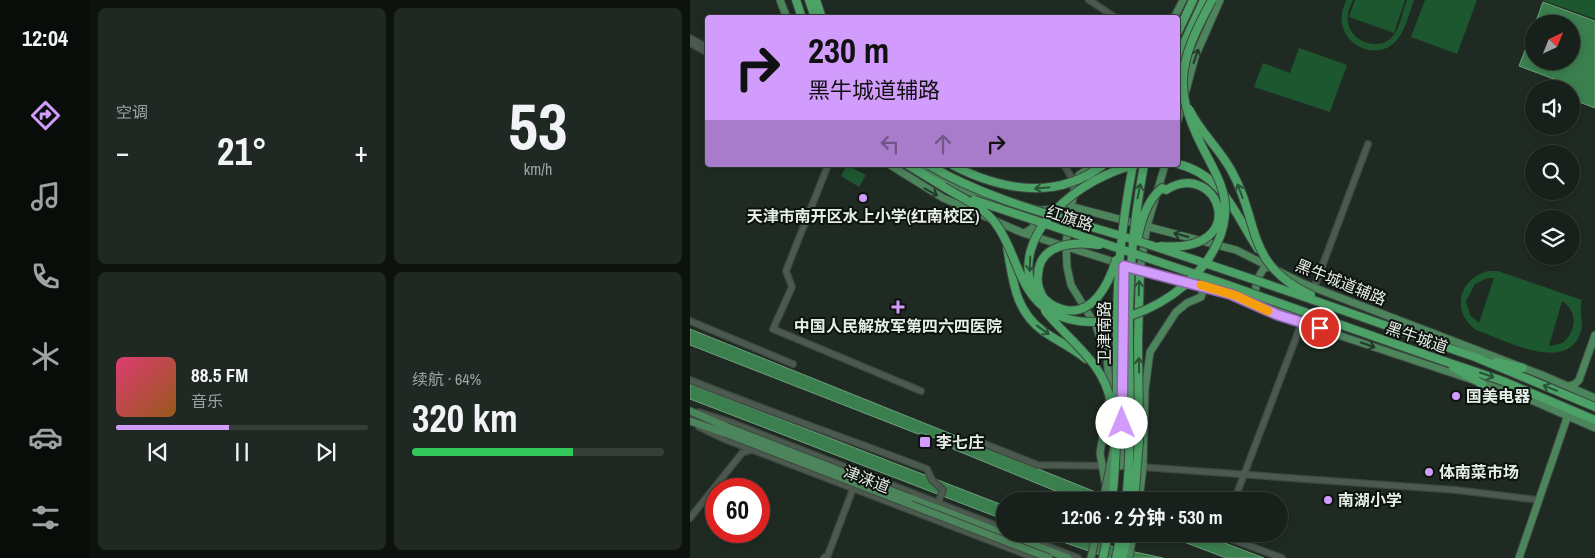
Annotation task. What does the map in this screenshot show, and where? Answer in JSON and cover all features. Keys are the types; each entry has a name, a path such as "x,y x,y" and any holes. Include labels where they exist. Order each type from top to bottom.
{"highway":[{"path":"796,0 801,15"},
{"path":"808,0 814,15"},
{"path":"816,0 821,15"},
{"path":"1180,17 1193,0"},
{"path":"1180,51 1190,25 1204,0"},
{"path":"944,187 987,214 998,226 1032,295 1050,311 1069,319 1098,321 1131,315 1166,299 1185,285 1203,266 1223,229 1225,209 1222,186 1189,120 1182,91 1183,71 1187,56 1212,0"},
{"path":"1182,91 1195,120 1232,171 1242,194 1259,256"},
{"path":"1180,165 1197,171 1221,189 1235,208 1259,256 1273,270 1286,281 1330,305"},
{"name":"红旗路","path":"911,167 944,187 980,203 1118,247 1228,285"},
{"name":"红旗路","path":"932,167 953,179 990,194 1150,245 1232,274"},
{"path":"957,167 995,183 1029,189 1066,184 1086,176 1100,167"},
{"path":"1119,430 1108,389 1093,365 1039,303 1031,283 1030,256 1042,228 1066,200 1094,180 1129,167"},
{"name":"卫津南路","path":"1112,492 1115,444 1119,430 1118,247 1134,167"},
{"name":"卫津南路","path":"1127,492 1130,452 1128,265 1144,167"},
{"path":"1128,265 1142,219 1154,196 1160,190 1188,183 1201,186 1211,194 1217,203 1219,214 1217,226 1210,236 1201,242 1182,248 1150,245"},
{"path":"1005,240 1014,289 1022,309 1042,330 1073,349 1093,365"},
{"path":"1074,243 1118,247 1107,285 1090,304 1079,309 1064,310 1052,305 1043,296 1038,285 1038,272 1041,261 1052,249 1074,243"},
{"path":"1135,492 1139,440 1138,341 1140,270"},
{"name":"黑牛城道","path":"1232,274 1330,305 1475,357 1595,407"},
{"name":"黑牛城道","path":"1228,285 1503,380 1595,420"},
{"path":"1475,357 1523,368"},
{"path":"1438,359 1482,384"},
{"path":"1104,558 1108,542"},
{"path":"1116,558 1119,542"},
{"path":"1122,558 1126,542"}],"main road":[{"path":"780,0 785,15"},
{"path":"815,15 816,0"},
{"path":"1179,15 1183,0"},
{"path":"1180,113 1195,57 1220,0"},
{"path":"893,167 929,191 952,203 1066,251 1084,253 1237,296 1278,315 1482,384 1568,415 1595,428"},
{"path":"923,167 959,188 1030,212 1035,216 1034,226 1032,230 1023,233"},
{"path":"1091,167 1076,176 1066,251 1071,285 1096,326 1107,357 1110,389 1101,444 1101,466 1109,492"},
{"path":"1140,270 1147,226 1164,167"},
{"path":"952,203 959,188"},
{"path":"1030,212 1071,207"},
{"name":"黑牛城道辅路","path":"1071,207 1259,256 1270,267 1314,288 1523,368 1595,398"},
{"path":"1237,296 1249,296 1258,271 1259,256"},
{"path":"1121,466 1119,430 1128,265"},
{"path":"1270,267 1264,268 1261,272 1255,291 1256,297 1289,313 1302,322"},
{"path":"1140,492 1143,467 1145,390 1150,352 1176,312 1187,303 1201,296 1205,286"},
{"path":"1568,386 1579,380 1595,335"},
{"path":"1586,393 1582,381 1595,346"},
{"name":"津涞道","path":"690,411 726,430"},
{"path":"1519,558 1568,415"},
{"name":"津涞道","path":"690,422 726,430"},
{"path":"726,430 1049,558"},
{"path":"726,430 1068,558"},
{"path":"1119,430 1143,467"},
{"path":"1105,492 1115,444"},
{"path":"1091,558 1094,542"},
{"path":"1129,558 1132,542"}],"street":[{"path":"1089,0 1112,15"},
{"path":"690,38 705,46"},
{"path":"690,43 705,51"},
{"path":"1314,288 1368,144"},
{"path":"827,167 786,271 792,287 773,329 921,391"},
{"path":"1066,167 1076,176"},
{"path":"690,321 793,364"},
{"path":"1238,492 1302,322"},
{"path":"690,380 785,418 811,425 926,469 932,480 943,490 938,502"},
{"name":"津涞道","path":"690,411 730,422 996,526"},
{"name":"津涞道","path":"690,422 732,442 1035,558"},
{"path":"690,513 738,453 737,447 732,442"},
{"path":"985,444 1038,465 1121,466 1245,473 1456,490 1539,500"},
{"path":"690,518 742,453 753,450"},
{"path":"824,558 828,555 859,472"},
{"path":"1037,542 1078,558"},
{"path":"1239,542 1282,558"}],"shaded area":[{"path":"1346,0 1353,0 1348,15 1348,24 1352,32 1357,38 1373,44 1389,40 1397,29 1407,0 1414,0 1404,28 1395,42 1380,50 1371,50 1355,44 1344,31 1342,11"},
{"path":"1355,0 1405,0 1394,33 1349,17"},
{"path":"1425,0 1477,0 1457,54 1411,37"},
{"path":"1542,0 1595,0 1595,19"},
{"path":"1543,2 1579,15 1538,15"},
{"path":"1580,16 1595,21 1595,108 1580,102 1580,80 1556,80 1530,70 1580,70"},
{"path":"1299,48 1347,65 1330,112 1254,87 1263,63 1290,73"},
{"path":"1525,50 1525,68 1519,66"},
{"path":"846,167 851,167 866,175 859,187 841,176"},
{"path":"1488,271 1498,271 1582,300 1580,334 1572,346 1561,352 1548,353 1517,346 1476,330 1468,323 1463,314 1461,297 1464,288 1478,275","holes":["1487,278 1494,278 1479,323 1470,315 1466,301 1475,284","1562,301 1571,311 1574,322 1573,327 1563,343 1549,346"]},
{"path":"690,329 1096,492 1058,492 953,449 952,445 922,433 918,434 690,345"},
{"path":"690,384 996,503 996,517 690,399"},
{"path":"1063,542 1100,542 1128,552 1163,558 1109,558"},
{"path":"1184,542 1222,542 1264,558 1226,558"}],"slow traffic":[{"path":"1201,285 1237,296 1268,311"}],"place":[{"name":"天津市南开区水上小学(红南校区)","path":"863,198"},
{"name":"中国人民解放军第四六四医院","path":"898,307"},
{"name":"国美电器","path":"1456,396"},
{"name":"李七庄","path":"925,442"},
{"name":"体南菜市场","path":"1429,472"},
{"name":"南湖小学","path":"1328,500"}],"route":[{"path":"1122,423 1124,266 1191,282 1237,296 1278,315 1320,328"}]}
